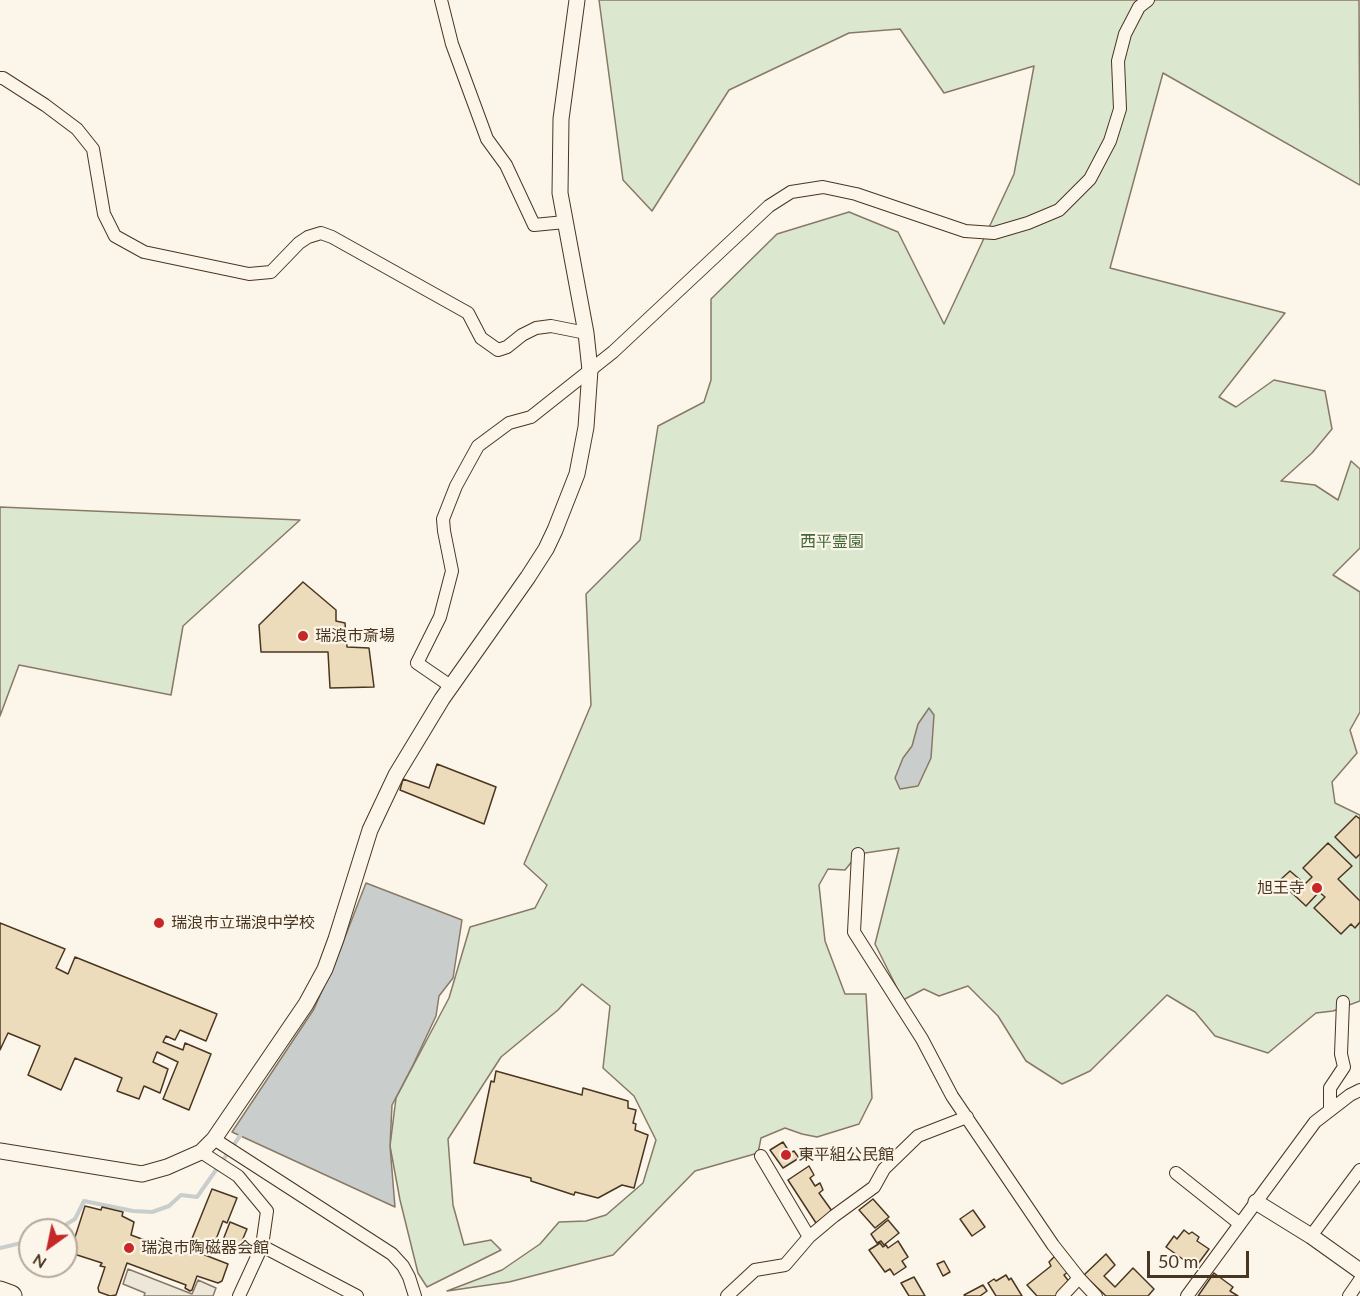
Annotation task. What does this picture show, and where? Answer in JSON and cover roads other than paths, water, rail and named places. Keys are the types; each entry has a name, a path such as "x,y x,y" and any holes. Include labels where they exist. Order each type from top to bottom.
{"highway":[{"path":"0,1292 11,1296"}],"street":[{"path":"441,0 452,44 487,139 506,165 534,225 565,222"},
{"path":"0,1151 142,1174 167,1167 201,1152 214,1139 306,1004 325,969 370,830 396,775 442,699 546,549 577,474 586,427 590,370 586,333 560,193 561,118 578,0"},
{"path":"452,687 417,663 440,617 452,571 443,519 456,486 478,446 509,423 531,417 613,352 769,206 791,192 823,187 856,194 965,231 994,233 1029,223 1059,210 1090,179 1110,141 1120,109 1118,61 1125,34 1139,7 1148,0"},
{"path":"0,78 45,105 77,129 93,149 104,214 115,236 144,252 249,274 271,272 299,243 321,233 468,313 481,338 498,350 507,347 522,335 536,328 551,326 586,333"},
{"path":"858,854 854,932 922,1039 952,1096 1053,1245 1096,1296"},
{"path":"1330,1110 1330,1088 1344,1067 1341,1054 1343,1002"},
{"path":"1187,1296 1315,1122 1360,1090"},
{"path":"727,1296 755,1270 785,1265 809,1237 874,1187 884,1169 918,1136 967,1118"},
{"path":"214,1139 392,1254 409,1277 413,1295"},
{"path":"201,1152 238,1176 267,1211 262,1246 239,1296"},
{"path":"761,1155 809,1237"},
{"path":"1311,1236 1360,1170"},
{"path":"1176,1173 1240,1224"},
{"path":"1256,1203 1311,1236 1360,1271"},
{"path":"262,1246 357,1296"},
{"path":"1062,1296 1079,1278"},
{"path":"1349,1296 1360,1280"}],"waterway":[{"path":"76,1218 84,1201 133,1211 152,1212 169,1206 181,1195 197,1197 242,1133"},
{"path":"0,1248 18,1244"}],"place":[{"name":"瑞浪市斎場","path":"303,636"},
{"name":"旭王寺","path":"1317,888"},
{"name":"瑞浪市立瑞浪中学校","path":"159,923"},
{"name":"東平組公民館","path":"786,1155"},
{"name":"瑞浪市陶磁器会館","path":"129,1248"}],"park label":[{"name":"西平霊園","path":"832,542"}]}
